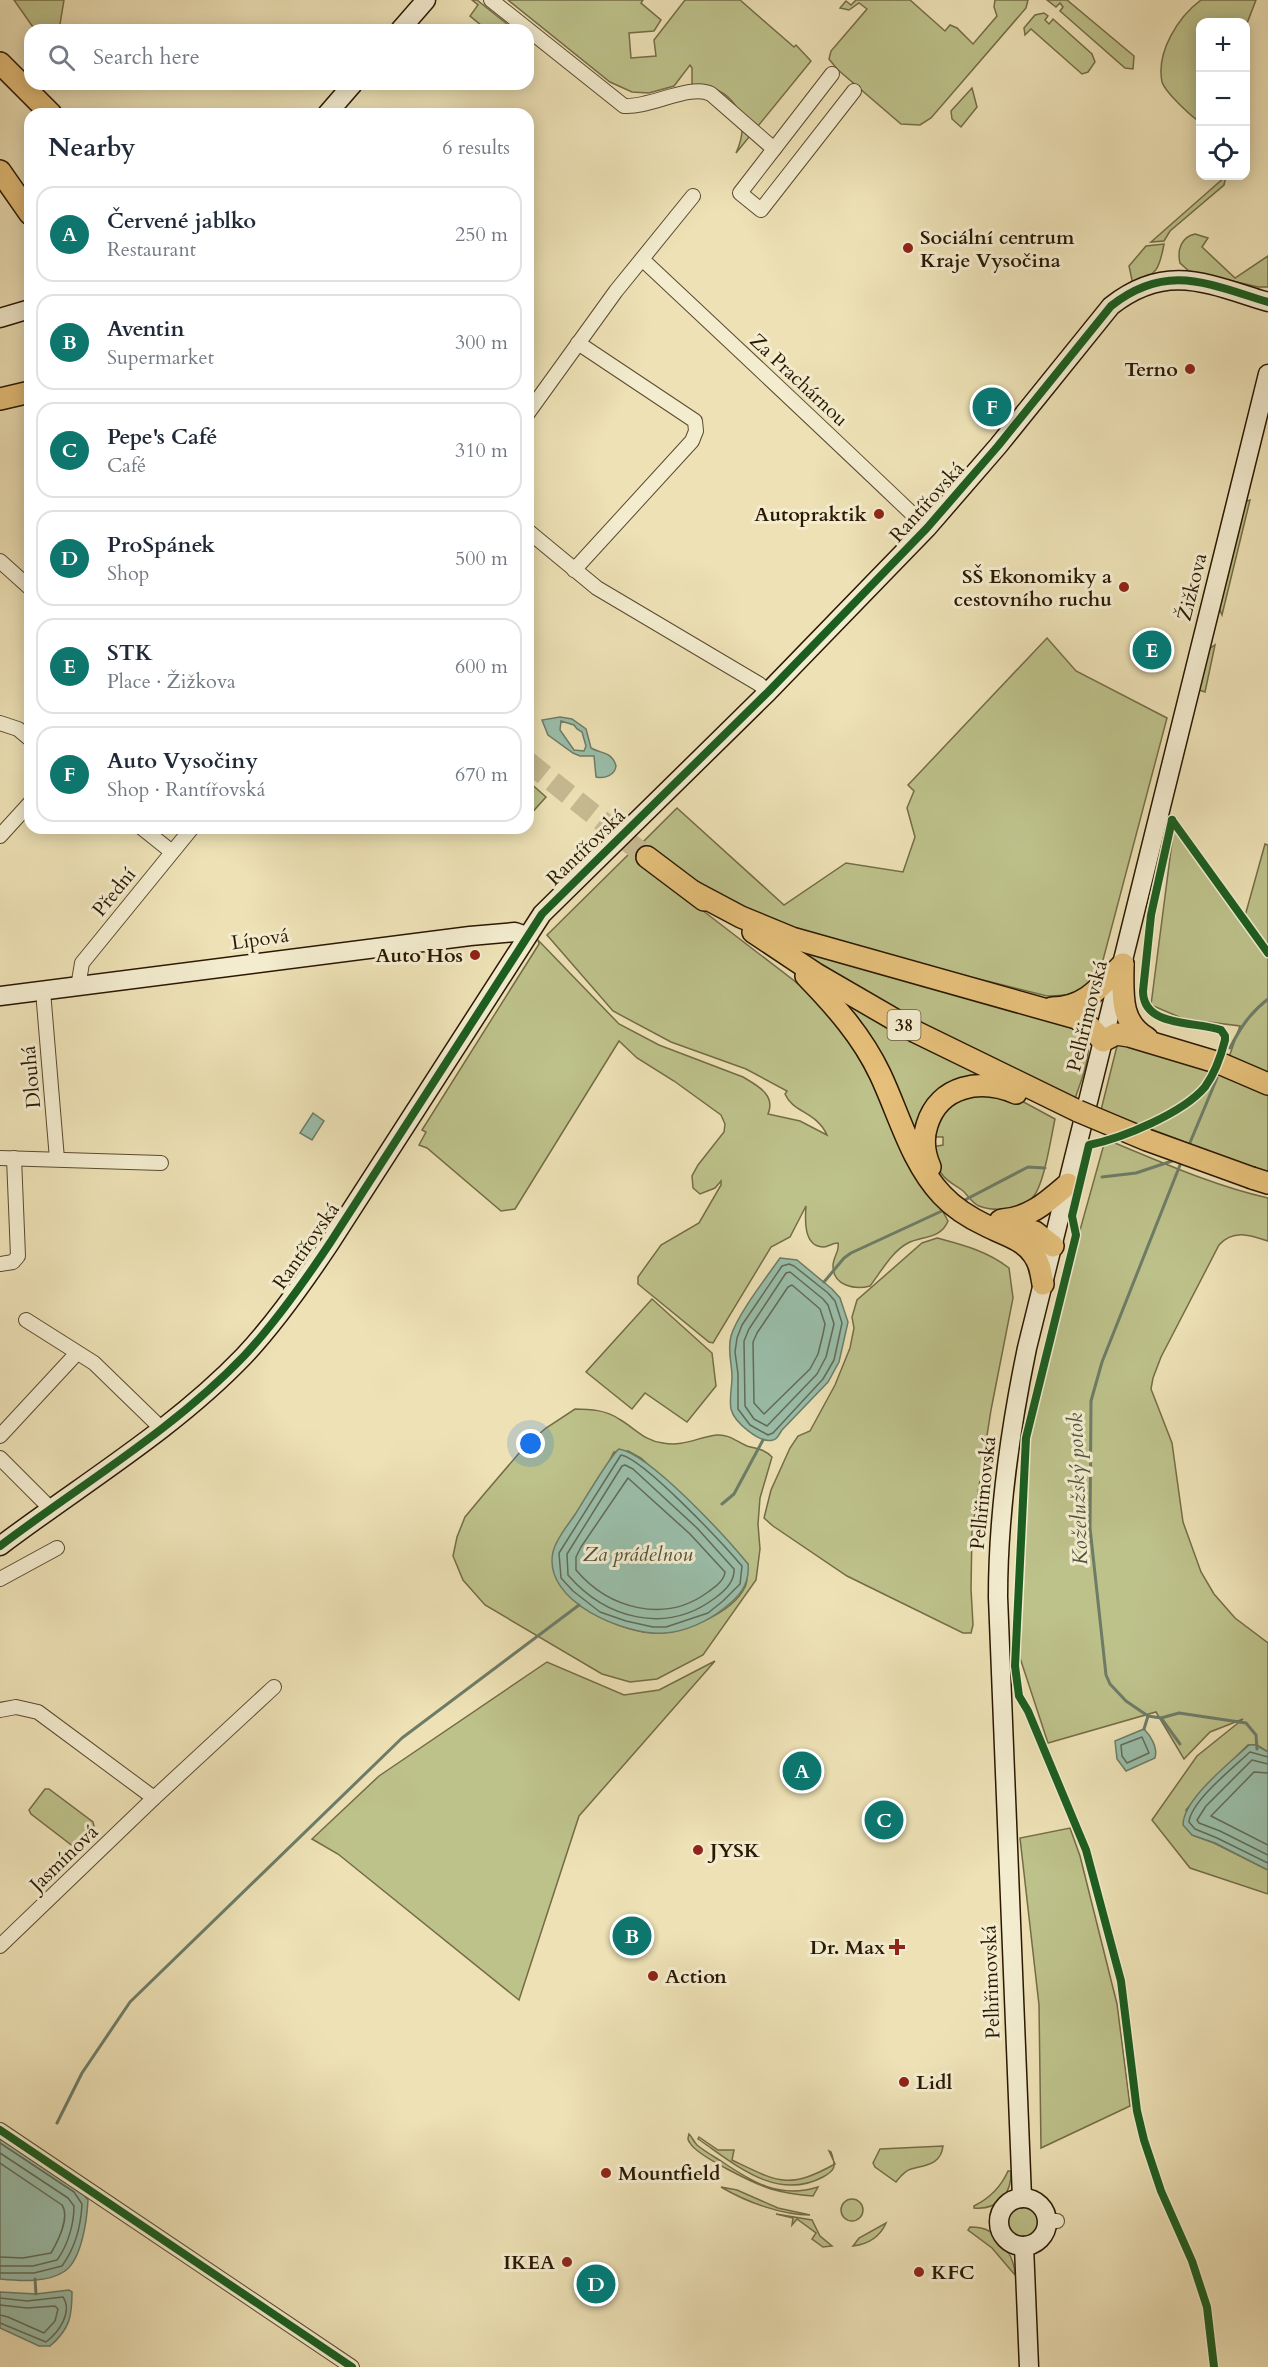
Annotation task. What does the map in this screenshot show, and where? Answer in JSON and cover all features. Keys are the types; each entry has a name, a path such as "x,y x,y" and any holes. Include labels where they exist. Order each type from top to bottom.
{"main road":[{"path":"0,63 24,87"},
{"path":"27,90 45,108"},
{"path":"0,171 24,206"},
{"path":"0,399 24,393"},
{"name":"38","path":"646,857 816,974 1032,1095 1078,1111 1147,1140 1260,1180"},
{"path":"694,892 741,917 792,938 1084,1022 1103,1041 1110,1036 1122,1034 1219,1063 1268,1084"},
{"path":"780,950 844,1017 863,1042 926,1174 962,1208 1028,1247 1038,1263 1043,1284"},
{"path":"1038,1007 1061,1008 1079,1003 1095,993 1123,964"},
{"path":"1123,964 1124,1003 1128,1021 1139,1034 1159,1044"},
{"path":"944,1191 932,1170 924,1141 930,1117 944,1097 958,1089 986,1085 1032,1095"},
{"path":"996,1220 1029,1214 1068,1184"},
{"path":"962,1208 1035,1232 1053,1246"},
{"path":"1028,1247 1053,1246"}],"street":[{"path":"405,24 426,0"},
{"path":"492,0 521,24"},
{"path":"534,35 617,103 637,107 691,91 704,90 774,149"},
{"path":"832,74 740,193 762,210 854,91"},
{"path":"332,108 349,90"},
{"path":"534,405 616,291 693,196"},
{"name":"Za Prachárnou","path":"643,260 777,387 867,468 881,485 927,528"},
{"name":"Rantířovská","path":"0,1546 162,1429 244,1356 303,1283 400,1136 526,936 558,896 768,692 927,528 998,446 1099,320 1123,297 1155,283 1184,279 1268,302"},
{"path":"0,318 24,311"},
{"path":"574,570 692,441 696,431 695,421 578,343"},
{"name":"Žižkova","path":"1162,811 1268,374"},
{"path":"534,536 597,588 759,684 768,692"},
{"path":"0,561 24,583"},
{"path":"0,723 18,729 24,734"},
{"path":"0,836 24,810"},
{"name":"Pelhřimovská","path":"1022,2198 1001,1687 998,1562 1002,1507 1018,1393 1043,1284 1162,811"},
{"path":"150,834 172,852"},
{"name":"Přední","path":"78,987 82,963 187,834"},
{"name":"Lípová","path":"0,996 470,936 515,932 526,936"},
{"name":"Dlouhá","path":"43,991 57,1160"},
{"path":"0,1158 161,1162"},
{"path":"0,1264 13,1262 18,1256 14,1158"},
{"path":"26,1320 94,1363 162,1429"},
{"path":"0,1436 76,1353"},
{"path":"0,1458 50,1509"},
{"path":"0,1579 57,1548"},
{"name":"Jasmínová","path":"0,1946 274,1687"},
{"path":"0,1710 16,1707 38,1712 154,1798"},
{"path":"0,2130 352,2367"},
{"path":"1022,2198 1040,2204 1052,2221 1041,2238 1024,2246 1005,2238 999,2226 999,2218 1005,2206 1022,2198"},
{"path":"1024,2246 1029,2367"}],"green space":[{"path":"14,0 64,0 60,24 31,24"},
{"path":"472,0 477,0 507,24 480,24 470,16 478,5"},
{"path":"508,0 643,0 641,3 661,20 654,31 629,33 631,58 656,56 654,40 685,0 740,0 794,47 796,45 811,61 736,153 741,139 740,115 728,97 706,87 692,85 690,65 674,86 649,93 632,92 610,82"},
{"path":"856,0 910,0 945,31 950,25 957,28 973,44 997,16 994,7 995,0 1028,0 1026,8 931,118 920,125 901,124 837,69 829,59 831,51 867,9 859,3 849,10 840,8 846,1 851,5"},
{"path":"1047,0 1067,0 1134,56 1133,69 1125,68 1060,11 1063,7 1060,3 1056,7"},
{"path":"1201,0 1256,0 1249,18 1196,18 1196,119 1164,86 1161,71 1162,59 1171,36 1192,7"},
{"path":"1044,13 1048,16 1045,20 1049,24 1053,19 1092,54 1095,62 1088,72 1082,74 1031,29 1025,35 1024,28 1035,15"},
{"path":"972,88 977,107 961,127 952,119 951,111"},
{"path":"1221,180 1225,180 1224,185 1170,231 1164,241 1151,242"},
{"path":"1195,234 1208,238 1202,247 1235,278 1268,256 1268,287 1258,287 1189,271 1180,263 1179,253 1183,241"},
{"path":"1164,244 1156,270 1133,285 1129,266 1146,246"},
{"path":"1250,500 1222,615 1219,608 1246,501"},
{"path":"1047,638 1076,671 1167,718 1103,960 1092,979 1082,990 1047,996 827,941 771,923 702,888 641,844 677,808 784,905 846,863 903,872 915,837 907,808 914,791 908,785"},
{"path":"1215,645 1205,692 1199,690 1209,649"},
{"path":"534,786 546,797 534,810"},
{"path":"1175,819 1245,916 1265,844 1268,845 1268,1075 1229,1057 1240,1026 1184,1019 1151,1005"},
{"path":"629,854 818,999 844,1031 948,1221 945,1227 936,1234 902,1247 891,1257 870,1286 852,1287 841,1282 834,1273 833,1263 838,1243 826,1247 817,1246 809,1237 806,1225 806,1206 790,1237 771,1247 713,1343 638,1284 638,1277 661,1245 699,1223 721,1185 721,1181 715,1188 700,1194 693,1188 692,1176 724,1132 725,1124 721,1115 637,1058 619,1041 515,1209 501,1211 427,1148 419,1145 426,1132 422,1130 539,944 538,940 619,1024 659,1045 743,1077 768,1096 770,1107 768,1114 800,1121 827,1135 817,1121 793,1105 785,1094 787,1091 746,1069 671,1042 613,1011 547,935"},
{"path":"810,950 1075,1024 1083,1032 1088,1050 1085,1069 1075,1099 959,1045 794,951"},
{"path":"838,998 977,1073 976,1077 963,1079 943,1087 929,1101 912,1132"},
{"path":"1118,1042 1199,1063 1268,1092 1268,1174 1101,1110"},
{"path":"968,1092 1020,1100 1055,1119 1040,1184 1027,1202 999,1209 979,1206 946,1179 937,1167 931,1147 943,1145 943,1137 931,1137 935,1119"},
{"path":"1110,1141 1208,1180 1268,1198 1268,1241 1248,1235 1236,1235 1219,1245 1161,1357 1151,1389 1172,1443 1183,1522 1201,1572 1214,1594 1235,1618 1268,1643 1268,1752 1257,1745 1248,1745 1208,1784 1186,1810 1192,1835 1214,1843 1268,1870 1268,1894 1190,1868 1152,1820 1197,1756 1243,1719 1210,1732 1184,1759 1156,1712 1048,1743 1020,1658 1028,1437 1065,1284 1104,1144"},
{"path":"937,1238 983,1253 1009,1268 1013,1298 991,1410 972,1531 973,1625 971,1633 963,1633 847,1576 764,1518 771,1490 790,1448 798,1436 810,1431 835,1385 850,1348 854,1328 852,1317 857,1300 922,1243"},
{"path":"652,1299 712,1353 716,1386 687,1422 645,1393 632,1409 586,1372"},
{"path":"575,1409 592,1410 614,1416 656,1442 678,1444 721,1435 763,1451 772,1457 760,1498 758,1524 760,1549 756,1580 703,1655 657,1679 630,1682 602,1674 485,1605 463,1580 453,1556 465,1517 526,1445 546,1428","holes":["628,1451 641,1458 706,1518 748,1564 745,1587 729,1606 704,1621 664,1633 642,1632 623,1627 579,1605 562,1535 603,1473 614,1452"]},
{"path":"715,1661 579,1816 519,2000 338,1854 312,1839 379,1776 547,1662 624,1695 659,1690"},
{"path":"45,1789 49,1789 93,1822 94,1826 79,1847 74,1847 31,1814 29,1810"},
{"path":"1070,1828 1080,1856 1117,2004 1130,2106 1041,2148 1039,2005 1020,1838"},
{"path":"689,2134 697,2145 755,2182 778,2190 791,2191 818,2187 813,2196 786,2193 763,2186 727,2169 703,2155 689,2142"},
{"path":"699,2137 718,2150 734,2150 732,2160 772,2178 794,2180 819,2172 834,2164 834,2167 823,2177 806,2184 773,2183 741,2169 698,2139"},
{"path":"943,2146 936,2161 909,2170 902,2174 896,2182 875,2167 873,2163 880,2149"},
{"path":"1008,2171 1011,2171 1011,2179 1002,2199 990,2206 974,2208 994,2192"},
{"path":"721,2187 737,2190 778,2208 810,2215 764,2207"},
{"path":"852,2199 860,2202 863,2210 860,2218 852,2221 844,2218 841,2210 844,2202"},
{"path":"1023,2205 1035,2210 1040,2222 1035,2234 1023,2239 1011,2234 1006,2222 1011,2210"},
{"path":"776,2214 812,2220 820,2236 832,2246 823,2247 812,2239 816,2233 797,2219 792,2225 793,2218"},
{"path":"886,2223 873,2239 853,2246 859,2238"},
{"path":"970,2227 987,2230 999,2238 1010,2257 1015,2275 992,2248 968,2230"}],"water":[{"path":"560,717 572,719 586,729 591,748 612,758 616,766 614,772 606,777 596,777 594,756 580,756 573,753 548,735 542,720","holes":["561,721 574,725 582,732 586,746 584,751 574,750 560,730"]},
{"path":"313,1113 324,1121 312,1140 300,1133"},
{"path":"780,1258 797,1260 832,1289 840,1298 848,1322 839,1362 828,1382 776,1439 768,1440 761,1439 748,1431 733,1414 730,1397 732,1377 729,1346 739,1318"},
{"name":"Za prádelnou","path":"619,1449 633,1454 668,1480 706,1517 748,1564 747,1578 742,1590 729,1604 703,1622 680,1631 665,1633 630,1629 590,1612 573,1600 560,1586 553,1570 553,1552 557,1542 604,1468"},
{"path":"1144,1729 1153,1742 1156,1750 1155,1758 1126,1771 1117,1759 1115,1741"},
{"path":"1249,1745 1256,1745 1268,1752 1268,1870 1215,1843 1192,1835 1183,1825 1185,1815 1199,1793"},
{"path":"0,2136 78,2188 88,2200 85,2228 76,2258 65,2271 58,2275 34,2280 0,2279"},
{"path":"69,2290 72,2292 72,2301 66,2328 50,2346 39,2346 0,2328 0,2292 36,2294"}],"waterway":[{"name":"Koželužský potok","path":"1230,1048 1246,1021 1268,999"},
{"name":"Koželužský potok","path":"1189,1145 1217,1078"},
{"path":"1102,1177 1136,1173 1175,1160"},
{"name":"Koželužský potok","path":"1182,1160 1102,1362 1091,1401 1090,1528 1106,1675 1110,1684 1126,1701 1148,1716 1161,1718 1179,1713 1246,1723 1256,1735 1257,1749"},
{"path":"961,1202 1028,1167 1045,1168"},
{"path":"824,1282 851,1253 944,1210"},
{"path":"722,1504 734,1494 763,1440"},
{"path":"57,2123 82,2073 130,2002 402,1738 579,1605"},
{"path":"1144,1729 1148,1716"},
{"path":"1161,1718 1180,1744"},
{"path":"35,2279 36,2294"}],"tunnel":[{"path":"534,767 647,857"}],"cycle path":[{"path":"0,1546 157,1432 216,1383 256,1343 330,1243 542,914 768,692 927,528 998,446 1111,306 1131,292 1151,284 1169,281 1207,284 1268,302"},
{"path":"1172,820 1151,915 1143,991 1145,1003 1161,1017 1221,1030 1225,1040 1212,1076 1195,1097 1152,1123 1118,1137 1089,1145 1072,1216 1076,1235 1026,1438 1015,1666 1019,1696 1028,1711 1086,1850 1121,1981 1137,2111 1144,2140 1161,2191 1192,2261 1207,2307 1214,2367"},
{"path":"1172,820 1268,953"},
{"path":"0,2130 352,2367"}],"place":[{"name":"Sociální centrum Kraje Vysočina","path":"908,248"},
{"name":"Terno","path":"1190,369"},
{"name":"Auto Vysočiny","path":"992,407"},
{"name":"Autopraktik","path":"879,514"},
{"name":"SŠ Ekonomiky a cestovního ruchu","path":"1124,587"},
{"name":"STK","path":"1152,650"},
{"name":"Auto Hos","path":"475,955"},
{"name":"Červené jablko","path":"802,1771"},
{"name":"Pepe's Café","path":"884,1820"},
{"name":"JYSK","path":"698,1850"},
{"name":"Aventin","path":"632,1936"},
{"name":"Dr. Max","path":"897,1947"},
{"name":"Action","path":"653,1976"},
{"name":"Lidl","path":"904,2082"},
{"name":"Mountfield","path":"606,2173"},
{"name":"IKEA","path":"567,2262"},
{"name":"KFC","path":"919,2272"},
{"name":"ProSpánek","path":"596,2284"}]}
